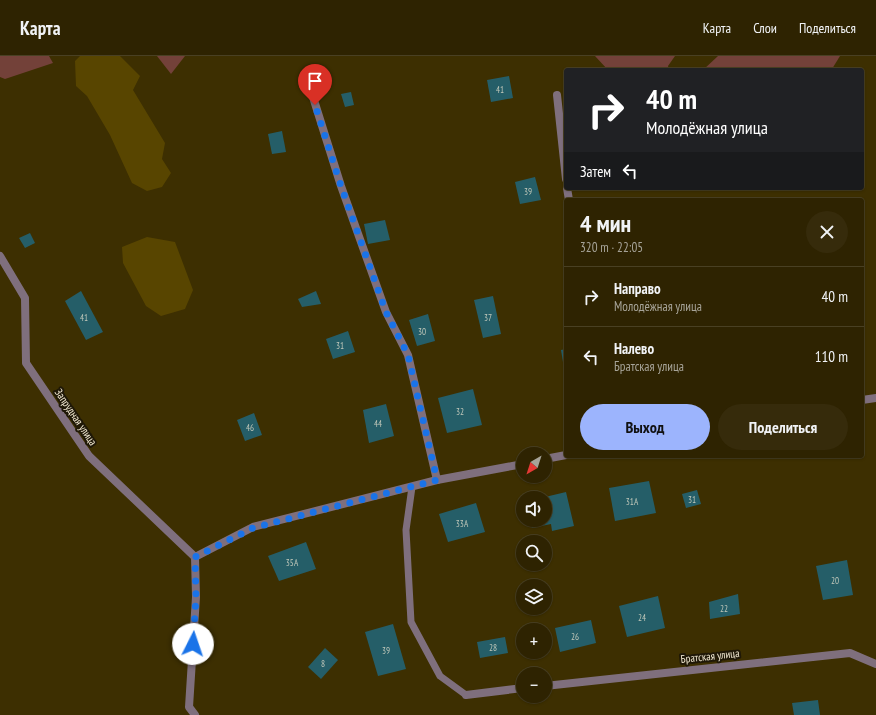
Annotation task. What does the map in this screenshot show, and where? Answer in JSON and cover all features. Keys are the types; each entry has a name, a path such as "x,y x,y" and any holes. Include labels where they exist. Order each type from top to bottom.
{"street":[{"path":"307,78 341,186 386,312 408,355 437,480"},
{"path":"557,95 564,160"},
{"name":"Запрудная улица","path":"0,256 24,298 26,363 89,456 195,557"},
{"path":"864,400 876,398"},
{"path":"552,458 564,455"},
{"path":"195,715 189,707 196,597 195,557 253,528 437,480 516,465"},
{"name":"Братская улица","path":"552,685 850,653 876,664"},
{"path":"466,695 516,689"}],"lane":[{"path":"412,487 406,530 411,622 440,676 466,695"}],"shaded area":[{"path":"0,56 49,56 53,63 5,79 0,77"},
{"path":"80,56 120,56 140,76 133,90 165,143 162,159 171,173 162,187 147,191 132,183 110,135 87,96 76,86 75,61"},
{"path":"157,56 185,56 171,74"},
{"path":"595,56 675,56 668,66 668,68 606,68"},
{"path":"718,56 840,56 833,68 705,68"},
{"path":"147,237 175,242 193,290 185,309 161,316 146,306 123,263 122,247"}],"building":[{"path":"509,76 513,98 491,102 487,80"},
{"path":"351,92 354,105 345,107 341,94"},
{"path":"282,131 286,152 272,154 268,134"},
{"path":"535,177 541,200 520,204 515,182"},
{"path":"385,220 390,240 368,244 364,224"},
{"path":"30,233 35,243 25,248 19,238"},
{"path":"81,291 103,332 86,340 65,301"},
{"path":"316,291 321,304 302,307 298,299"},
{"path":"493,296 501,334 483,338 474,300"},
{"path":"428,314 435,341 417,346 409,320"},
{"path":"348,331 355,352 333,359 326,339"},
{"path":"564,349 564,368 561,350"},
{"path":"473,389 482,425 447,433 438,398"},
{"path":"386,404 394,436 369,443 363,410"},
{"path":"254,413 262,435 245,441 237,420"},
{"path":"649,481 656,513 615,521 609,488"},
{"path":"697,490 701,504 686,508 682,494"},
{"path":"566,492 574,526 552,531 552,495"},
{"path":"476,503 485,532 448,542 439,514"},
{"path":"306,542 316,569 279,581 268,556"},
{"path":"847,560 853,595 823,600 816,566"},
{"path":"738,594 740,614 710,619 709,602"},
{"path":"658,596 665,628 627,637 619,606"},
{"path":"591,620 596,643 560,652 555,628"},
{"path":"393,624 406,669 378,676 365,632"},
{"path":"505,637 508,653 480,658 477,642"},
{"path":"325,648 338,660 321,679 308,667"},
{"path":"818,700 820,715 794,715 792,703"}],"route":[{"path":"193,644 196,597 195,557 253,528 437,480 408,355 386,312 341,186 315,105"}]}
